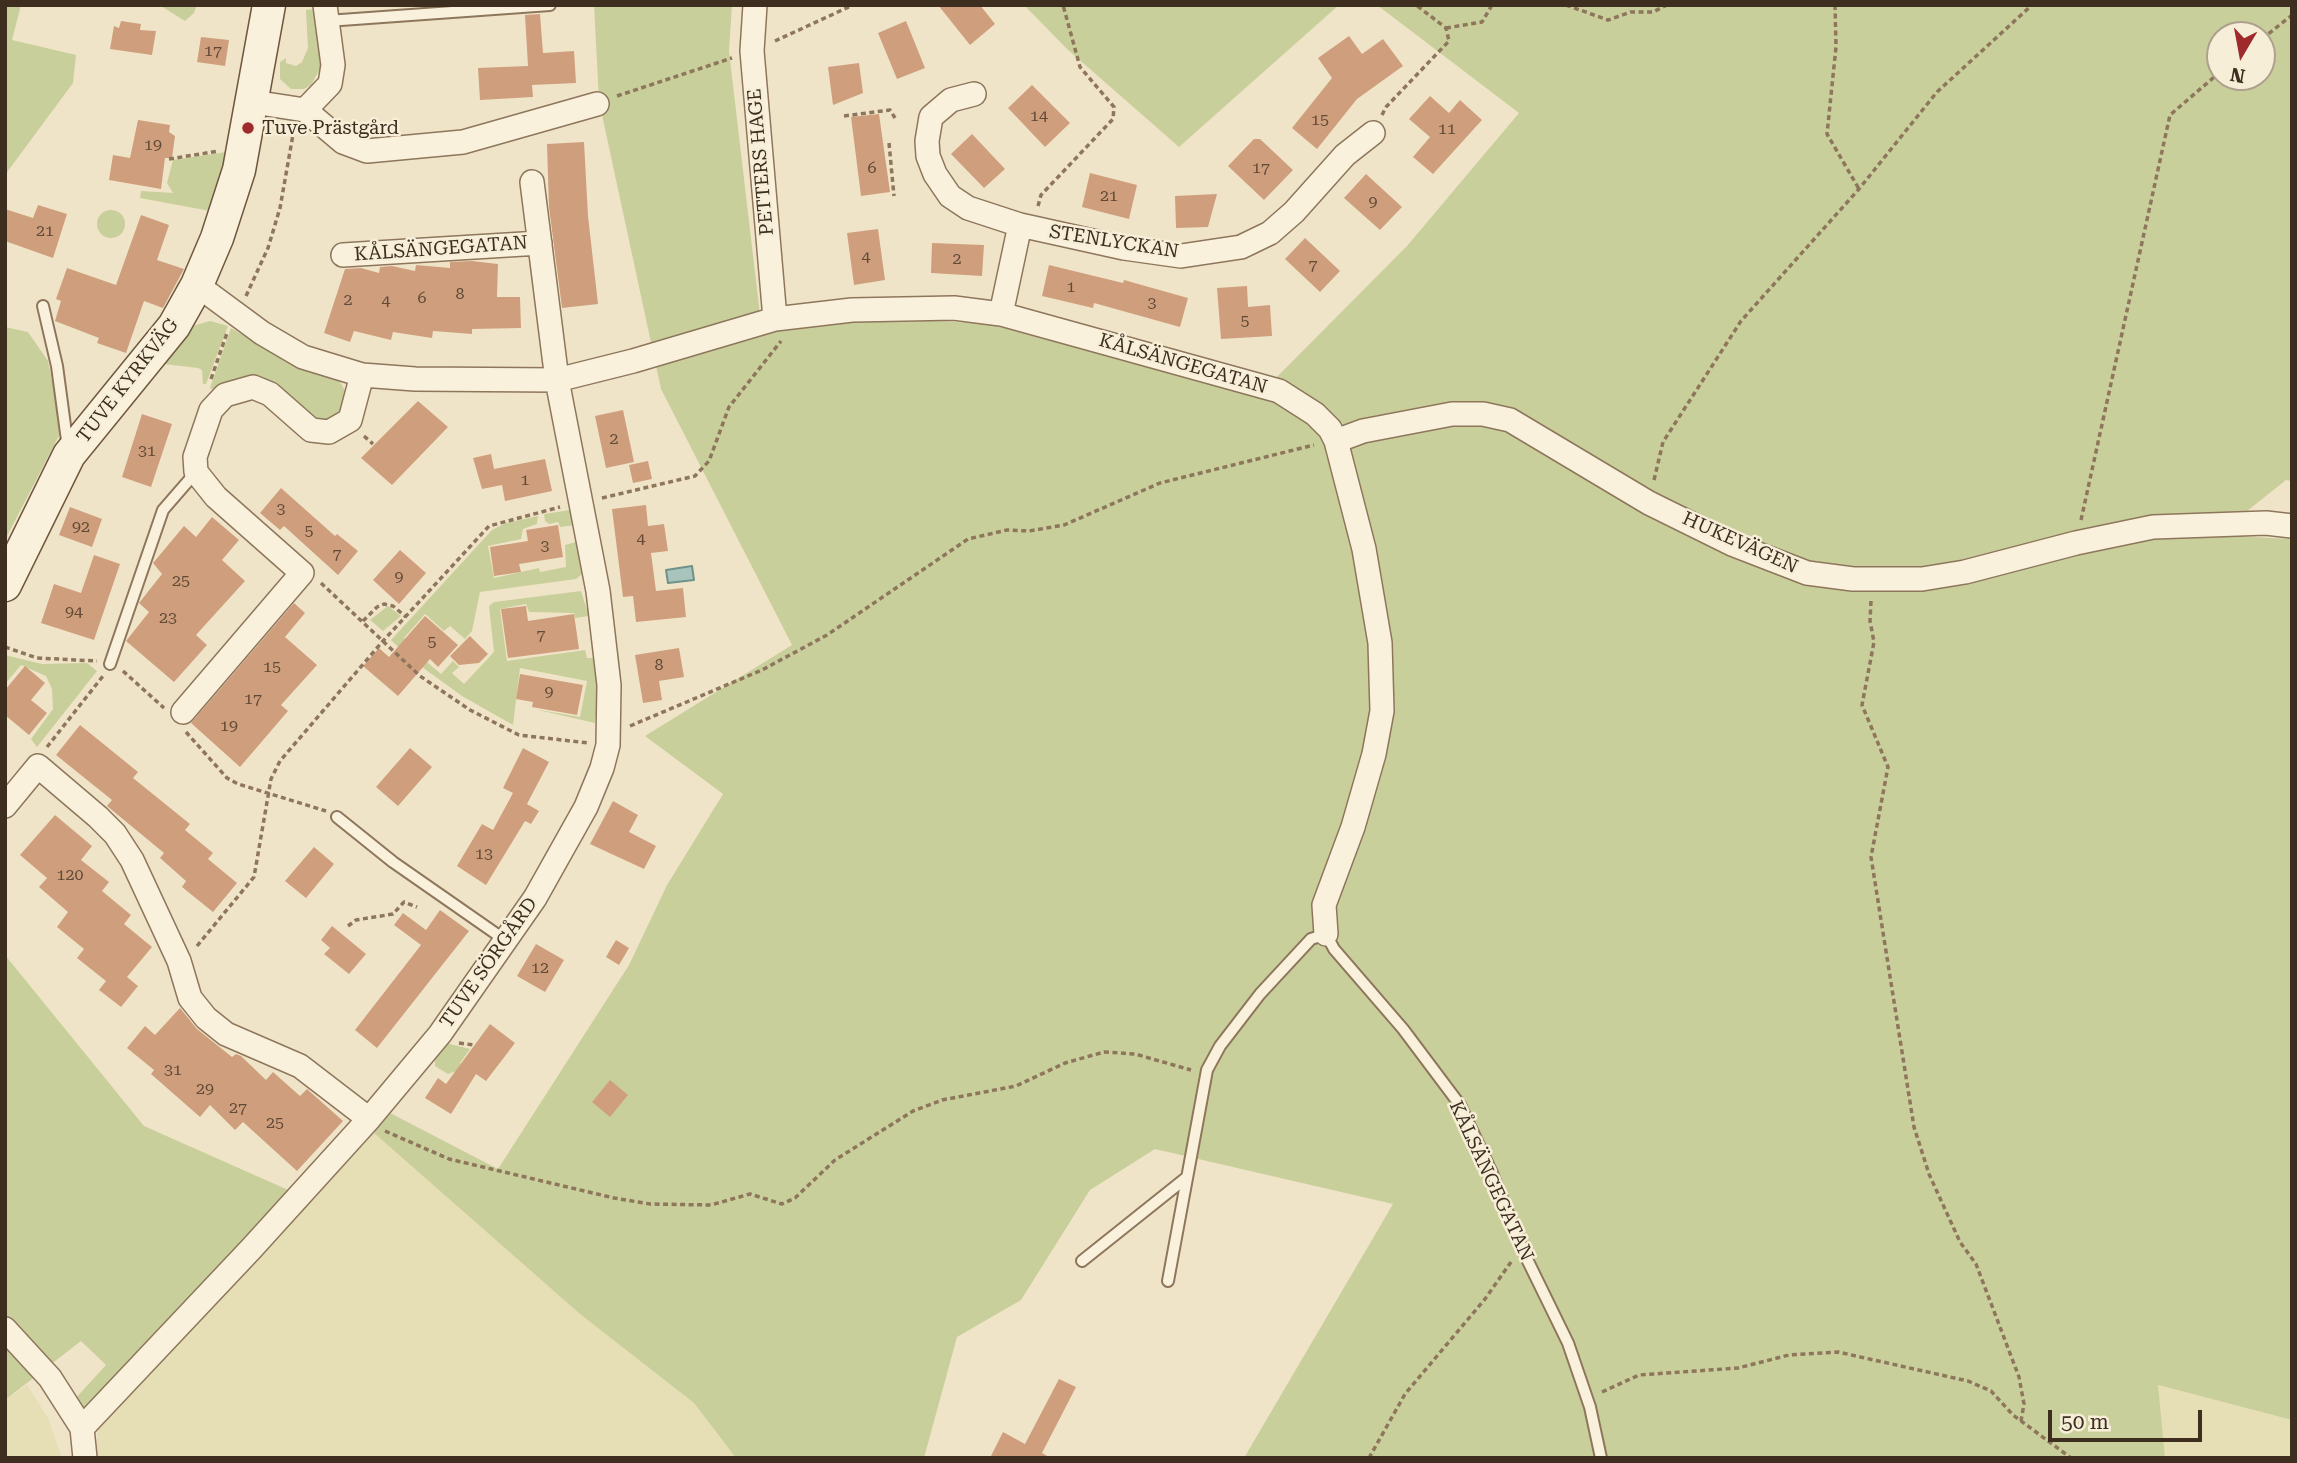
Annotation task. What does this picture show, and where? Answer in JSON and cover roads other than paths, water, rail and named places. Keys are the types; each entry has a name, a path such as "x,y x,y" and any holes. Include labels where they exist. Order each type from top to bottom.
{"street":[{"name":"TUVE KYRKVÄG","path":"5,585 69,456 174,326 197,285 217,238 239,170 269,5"},
{"name":"PETTERS HAGE","path":"755,5 752,51 781,318"},
{"path":"305,110 330,84 332,65 326,13"},
{"name":"STENLYCKAN","path":"974,94 951,100 931,117 927,141 928,156 935,174 950,196 968,208 1027,227 1125,248 1181,256 1241,247 1270,233 1294,212 1345,155 1373,133"},
{"path":"253,102 305,110 343,142 367,152 463,142 597,104"},
{"name":"KÅLSÄNGEGATAN","path":"532,182 557,380"},
{"path":"1001,314 1027,227"},
{"name":"KÅLSÄNGEGATAN","path":"343,255 540,243"},
{"name":"KÅLSÄNGEGATAN","path":"197,285 234,313 303,356 362,375 415,379 557,380 781,318 852,310 954,308 1001,314 1279,391 1315,414 1330,429 1336,441 1364,549 1380,643 1382,711 1374,754 1353,827 1324,905 1326,934"},
{"path":"183,712 302,573 216,497 196,472 195,457 211,410 225,395 253,387 270,394 311,430 329,432 350,421 362,375"},
{"name":"TUVE SÖRGÅRD","path":"82,1427 251,1249 369,1118 440,1034 535,898 586,807 608,737 607,667 583,502 557,380"},
{"name":"HUKEVÄGEN","path":"1336,441 1363,431 1439,417 1483,414 1510,420 1649,503 1763,558 1807,573 1872,580 1922,579 1965,572 2076,543 2153,527 2266,523 2292,526"},
{"path":"5,806 38,766 116,834 132,860 179,961 190,998 206,1018 226,1034 300,1066 369,1118"},
{"path":"5,1329 50,1378 82,1427 85,1458"}],"lane":[{"path":"326,13 550,5"},
{"path":"43,306 57,366 69,456"},
{"path":"110,664 163,510 196,472"},
{"path":"337,817 393,862 505,940"},
{"path":"1168,1281 1207,1070 1220,1046 1260,995 1311,939 1326,934"},
{"name":"KÅLSÄNGEGATAN","path":"1326,934 1334,949 1404,1029 1460,1105 1492,1173 1524,1253 1568,1343 1586,1395 1601,1458"},
{"path":"1082,1261 1186,1178"}],"water":[{"path":"692,566 694,580 668,583 666,570"}],"place":[{"name":"Tuve Prästgård","path":"248,128"}]}
